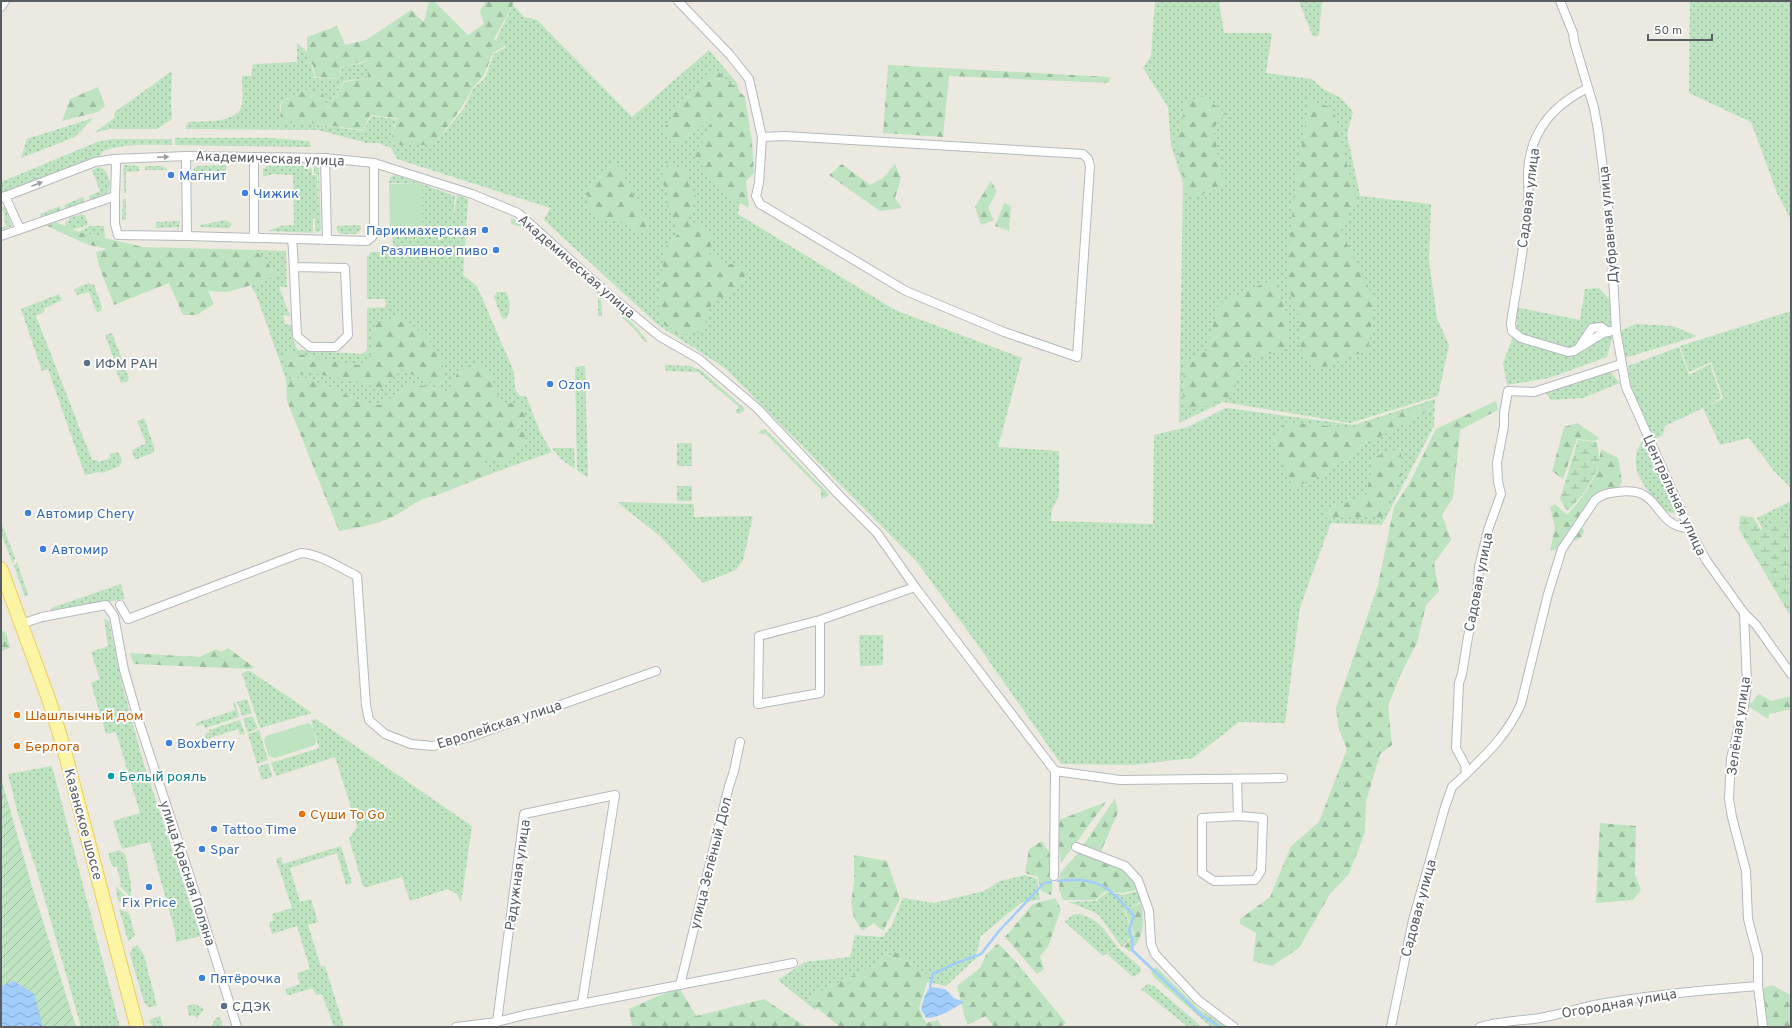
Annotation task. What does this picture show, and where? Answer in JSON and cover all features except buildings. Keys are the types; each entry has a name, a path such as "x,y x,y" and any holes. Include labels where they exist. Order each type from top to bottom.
{"main road":[{"name":"Казанское шоссе","path":"1,569 49,700 70,772 137,1027"}],"street":[{"path":"1,8 5,1"},
{"path":"678,1 730,55 749,79 762,137 756,196 760,204 906,291 1004,332 1076,357 1090,166 1088,159 1083,154 784,136 762,137"},
{"name":"Дубравная улица","path":"1560,1 1573,33 1598,130 1610,223 1612,331 1621,364"},
{"name":"Садовая улица","path":"1588,88 1572,96 1544,122 1534,143 1528,171 1528,208 1511,323 1512,331 1521,338 1568,352 1574,351 1603,332 1612,331"},
{"path":"186,156 187,236"},
{"name":"Академическая улица","path":"3,197 96,162 114,159 186,156 325,158 374,163 472,194 518,213 607,293 659,336 699,359 757,408 877,533 915,586 1055,771"},
{"path":"254,157 254,238"},
{"path":"325,158 327,240"},
{"path":"114,159 116,165 115,224 118,234 367,241 372,237 374,227 374,163"},
{"path":"1,236 115,196"},
{"path":"3,197 20,229"},
{"path":"292,239 297,336 310,347 336,347 348,335 345,268 294,268"},
{"name":"Садовая улица","path":"1466,774 1465,766 1456,748 1459,683 1477,597 1479,567 1488,530 1501,494 1498,482 1497,463 1504,426 1504,413 1508,391 1534,392 1578,376 1621,364"},
{"name":"Центральная улица","path":"1621,364 1626,387 1689,528 1706,560 1744,613 1756,625 1791,674"},
{"name":"Садовая улица","path":"1391,1027 1413,920 1452,787 1487,754 1504,734 1521,704 1548,594 1562,550 1595,500 1601,494 1621,491 1643,494 1674,525 1681,528 1689,528"},
{"name":"Европейская улица","path":"120,605 128,619 301,554 310,554 357,576 366,705 369,720 385,734 411,744 433,746 470,737 656,671"},
{"path":"820,620 820,693 758,704 759,636 820,620 915,586"},
{"name":"улица Красная Поляна","path":"21,624 42,617 106,605 114,616 124,670 139,722 237,1027"},
{"name":"Зелёная улица","path":"1744,613 1747,684 1744,706 1731,758 1730,799 1732,817 1745,866 1748,919 1758,957 1758,986 1762,1027"},
{"name":"улица Зелёный Дол","path":"680,985 740,742"},
{"path":"1054,876 1055,771 1120,780 1283,778"},
{"path":"1237,779 1238,816"},
{"name":"Радужная улица","path":"497,1022 524,814 615,795 582,1003"},
{"path":"1238,816 1262,818 1261,871 1255,880 1214,881 1202,873 1202,818 1238,816"},
{"path":"1076,847 1125,866 1138,880 1149,911 1151,944 1155,954 1198,1000 1234,1027"},
{"path":"456,1027 497,1022 524,1014 793,963"},
{"name":"Огородная улица","path":"1480,1027 1491,1024 1540,1018 1594,1005 1656,995 1758,986"}],"green space":[{"path":"429,1 434,1 468,35 484,24 480,11 486,1 515,1 494,39 505,46 493,53 483,77 473,87 462,107 434,145 399,145 390,142 397,118 370,115 363,130 310,123 280,123 281,104 302,90 323,93 327,109 344,82 368,78 366,61 341,67 338,79 315,77 313,65 307,61 307,37 337,26 345,45 366,40 411,10 424,22"},
{"path":"1155,1 1219,1 1224,33 1272,33 1266,73 1312,79 1323,89 1341,98 1353,112 1347,134 1360,196 1431,204 1429,261 1437,318 1449,345 1438,396 1350,423 1223,402 1179,423 1183,183 1171,145 1168,107 1143,68 1151,56"},
{"path":"1299,1 1322,1 1319,34 1317,37 1312,35"},
{"path":"1690,1 1791,1 1791,220 1777,193 1751,122 1689,93"},
{"path":"513,5 524,17 537,20 632,117 709,50 737,83 750,154 738,214 895,310 1022,358 998,447 1059,451 1059,496 1052,509 1051,521 1153,524 1154,435 1188,427 1226,408 1354,425 1435,399 1434,426 1382,525 1331,523 1300,607 1285,723 1239,722 1193,758 1132,765 1061,764 980,648 917,562 725,368 658,325 544,220 550,208 397,159 391,148 378,143 367,143 318,130 185,129 188,122 220,120 235,115 242,104 242,76 251,76 253,64 297,62 297,43 307,52 307,61 312,65 314,78 338,79 342,67 366,62 368,78 344,81 327,109 323,93 302,90 280,104 280,123 310,123 363,131 371,116 396,119 390,142 399,145 434,145 464,108 473,89 485,78 494,54 506,47 496,40"},
{"path":"888,65 1110,77 1109,83 949,76 943,137 883,133"},
{"path":"713,67 745,97 752,142 754,173 746,181 749,208 726,195 695,157 714,115 681,145 663,130 678,107"},
{"path":"172,71 172,119 157,129 109,129 94,133 114,118 115,112"},
{"path":"98,87 105,106 98,112 62,121 70,99"},
{"path":"1202,96 1226,113 1213,128 1224,187 1187,198 1177,141 1186,103"},
{"path":"1309,100 1333,108 1356,200 1341,231 1375,300 1368,350 1316,370 1301,349 1299,316 1286,283 1294,195"},
{"path":"93,118 75,137 21,158 27,139"},
{"path":"175,138 271,138 309,141 311,147 175,145"},
{"path":"112,139 172,139 172,145 137,145 111,148 103,151 100,156 1,193 1,182 97,142"},
{"path":"616,161 650,228 643,233 619,221 602,221 589,210 587,192"},
{"path":"669,163 685,170 696,197 688,218 715,237 708,253 720,261 750,269 736,290 712,302 703,332 678,335 663,323 660,317 659,299 663,250 678,234 675,222 667,206 668,191 659,179"},
{"path":"842,164 870,185 883,178 895,164 901,178 895,198 902,208 880,211 829,175"},
{"path":"124,165 139,166 139,171 126,172 126,193 124,193"},
{"path":"227,165 225,171 206,171 194,175 194,168 198,166"},
{"path":"145,166 162,166 168,170 145,170"},
{"path":"267,166 309,166 312,169 312,175 317,175 319,218 318,174 314,174 314,166 319,168 321,230 316,233 315,218 313,218 313,233 268,231 280,226 294,225 293,175 273,174 263,177 263,169"},
{"path":"99,167 104,169 107,175 110,184 109,190 108,193 90,200 89,196 100,191 92,170"},
{"path":"395,175 422,184 389,183 390,177"},
{"path":"991,181 997,191 988,208 994,220 981,225 975,207"},
{"path":"389,184 422,184 422,229 390,228"},
{"path":"422,184 455,196 453,221 457,195 468,199 463,275 477,286 514,372 515,390 520,396 526,396 541,434 552,452 490,474 477,457 516,430 525,418 498,401 460,368 448,392 420,385 408,385 381,405 365,403 306,378 286,379 256,294 251,287 252,285 275,275 269,264 255,250 286,251 287,287 279,287 290,316 283,315 285,324 292,325 292,338 298,350 362,354 367,350 367,308 386,307 385,299 367,299 367,257 371,252 386,252 393,249 392,229 453,231 422,229"},
{"path":"83,197 85,202 66,209 64,205"},
{"path":"123,199 126,199 126,220 122,220"},
{"path":"1004,203 1011,206 1009,231 995,226"},
{"path":"60,206 62,210 41,217 40,214"},
{"path":"5,207 12,226 1,230 1,228 6,226 2,208"},
{"path":"82,214 85,215 88,225 68,231 65,222 78,217 69,220 69,218"},
{"path":"511,218 527,224 564,258 562,260 530,229 511,224"},
{"path":"226,220 232,224 230,228 201,227 200,225"},
{"path":"180,221 179,227 156,228 156,222"},
{"path":"56,222 79,232 143,247 255,250 269,264 275,276 252,285 227,292 208,291 214,304 197,315 183,315 169,283 114,305 99,266 96,252 107,249 86,244 47,226"},
{"path":"360,225 361,229 356,234 340,234 336,228 338,226"},
{"path":"90,226 104,226 105,238 79,232"},
{"path":"581,273 601,293 602,316 598,316 598,294 579,276"},
{"path":"1274,279 1287,315 1289,348 1242,362 1232,397 1203,407 1183,406 1184,362 1206,351 1219,303"},
{"path":"89,283 94,285 102,307 97,313 89,292 77,295 74,289"},
{"path":"1599,288 1609,299 1612,338 1607,357 1549,378 1507,385 1503,363 1517,326 1516,307 1580,320 1585,289"},
{"path":"497,292 506,292 510,305 507,318 504,319 501,316 494,297"},
{"path":"59,294 62,300 45,308 44,312 36,316 92,460 99,462 110,458 110,454 118,452 122,460 120,466 102,473 99,472 85,475 48,369 42,371 21,309"},
{"path":"620,311 639,330 647,341 645,342 618,313"},
{"path":"1791,311 1791,501 1790,487 1774,471 1749,438 1720,445 1703,408 1665,426 1663,435 1654,440 1633,398 1628,366 1679,347 1689,375 1710,364 1721,397 1708,406 1723,398 1711,362 1689,372 1680,346"},
{"path":"402,316 424,335 442,357 444,376 438,386 402,370 381,388 305,371 295,378 287,369 283,351 358,365 370,359 375,322"},
{"path":"1635,324 1673,326 1697,336 1625,358 1621,331"},
{"path":"112,333 129,378 128,381 121,383 105,335"},
{"path":"482,364 497,388 498,401 525,406 525,418 516,429 528,435 508,464 478,458 490,474 435,496 425,498 383,521 339,531 287,401 286,379 306,378 365,403 381,405 408,385 420,385 448,392 460,368"},
{"path":"666,364 691,366 702,371 745,409 744,411 739,414 735,412 739,407 698,372 666,371"},
{"path":"585,366 588,478 577,470 575,367"},
{"path":"1609,370 1620,383 1583,398 1551,400 1544,391"},
{"path":"1496,401 1498,410 1460,430 1453,498 1442,515 1451,540 1434,563 1439,591 1426,605 1417,643 1401,673 1388,706 1392,745 1380,754 1366,802 1365,832 1349,874 1330,894 1299,948 1272,966 1253,961 1256,933 1240,924 1240,919 1270,897 1291,846 1319,822 1347,749 1339,730 1336,708 1378,585 1394,507 1409,484 1436,429"},
{"path":"1432,403 1426,412 1365,445 1326,473 1293,488 1273,441 1285,422 1350,428"},
{"path":"144,418 154,447 154,452 135,460 132,450 146,443 137,421"},
{"path":"1577,423 1599,438 1595,441 1577,439 1563,479 1552,471 1564,427"},
{"path":"765,429 829,494 826,497 821,499 821,490 766,434 758,433"},
{"path":"1578,440 1597,442 1599,461 1587,489 1578,501 1567,511 1560,499"},
{"path":"1643,440 1680,514 1666,512 1640,479 1636,460 1638,450"},
{"path":"677,443 692,443 692,466 677,466"},
{"path":"552,448 574,448 575,469 561,459"},
{"path":"1401,448 1401,477 1382,517 1322,518 1325,510 1366,496 1374,457"},
{"path":"1601,449 1618,458 1622,481 1618,489 1598,492 1578,517 1584,531 1582,537 1558,549 1550,551 1555,527 1550,507 1555,504 1567,515 1594,478"},
{"path":"677,486 692,486 692,501 677,501"},
{"path":"1791,501 1791,579 1781,567 1757,518"},
{"path":"617,502 694,504 694,517 753,516 743,560 736,570 703,583 661,537"},
{"path":"1740,516 1753,517 1761,530 1769,526 1774,517 1791,535 1791,566 1784,565 1791,575 1791,617 1739,529"},
{"path":"1,522 15,558 13,564 1,533"},
{"path":"17,562 28,594 25,597 14,566"},
{"path":"121,584 125,599 52,611 51,608"},
{"path":"104,618 109,621 122,684 143,761 201,936 176,942 175,931 150,842 122,849 113,821 140,813 116,732 106,734 91,683 100,679 91,652 108,646"},
{"path":"1,631 6,632 10,648 1,651"},
{"path":"859,635 883,635 883,665 860,666"},
{"path":"228,648 254,667 251,669 134,664 130,653 199,657 216,649 221,652"},
{"path":"246,671 250,671 312,713 260,728 242,674"},
{"path":"1759,694 1771,701 1791,696 1791,709 1769,714 1768,719 1748,706"},
{"path":"247,699 252,713 242,716 237,702"},
{"path":"235,702 239,717 205,728 203,724 196,726 196,723 235,710 233,703"},
{"path":"252,716 258,728 248,733 243,719"},
{"path":"316,719 472,826 461,903 457,894 448,889 410,901 402,877 367,887 363,886 349,839 357,827 335,757 276,776 271,763 319,748 311,720"},
{"path":"240,720 245,734 240,735 238,729 201,741 200,737 207,735 206,733 210,732 209,730"},
{"path":"308,723 312,725 316,740 315,745 275,758 269,756 264,741 266,736"},
{"path":"259,730 268,760 257,764 248,734"},
{"path":"268,763 273,777 262,780 258,767"},
{"path":"52,766 120,1027 81,1027 37,872 19,818 8,774"},
{"path":"1,778 31,883 76,1027 1,1027"},
{"path":"1115,798 1118,812 1102,849 1102,860 1124,870 1132,878 1137,890 1123,893 1106,891 1095,900 1063,900 1059,889 1060,873 1078,853"},
{"path":"1106,802 1061,863 1056,821"},
{"path":"1600,823 1636,826 1635,875 1641,890 1633,900 1596,903"},
{"path":"1042,841 1051,855 1051,895 1041,891 1038,877 1025,873 1029,849"},
{"path":"341,846 352,883 346,885 337,853 290,868 300,902 311,899 318,922 308,925 321,967 325,966 344,1027 334,1027 322,994 316,995 313,988 290,995 286,994 286,989 300,984 297,973 310,969 297,926 272,934 269,922 274,921 272,914 292,908 276,859 281,857 283,864"},
{"path":"119,850 125,854 131,884 131,898 119,885 121,884 117,867 112,866 108,854"},
{"path":"854,855 887,861 900,899 883,931 874,923 862,931 854,918 851,903 854,883"},
{"path":"1025,875 1037,879 1040,900 1022,902 981,936 975,959 946,986 927,982 864,980 815,1010 778,980 805,962 850,957 855,935 883,937 891,927 903,898 934,903 984,891 1000,881"},
{"path":"116,886 130,901 129,903 119,902"},
{"path":"1137,891 1141,902 1124,910 1133,934 1122,947 1098,914 1069,902 1096,901 1107,892 1124,895"},
{"path":"1055,898 1061,909 1048,947 1040,956 1044,969 1037,974 1005,937 1033,904"},
{"path":"1141,903 1143,923 1141,935 1135,947 1130,952 1124,947 1134,934 1125,910"},
{"path":"119,909 129,913 135,936 128,941"},
{"path":"1079,914 1097,922 1117,946 1103,956 1065,922 1072,915"},
{"path":"998,943 1016,962 1066,1023 1060,1027 994,1027 986,1016 967,1025 957,986 980,968 986,955"},
{"path":"137,945 144,955 157,1006 148,1007 144,1002 130,954 132,948"},
{"path":"1117,947 1141,968 1141,972 1133,977 1107,954"},
{"path":"895,952 929,976 919,1008 926,1023 938,1020 942,1027 840,1027 809,1001 822,990 865,970"},
{"path":"1156,967 1200,1010 1228,1027 1211,1027 1156,979 1151,973"},
{"path":"1148,984 1154,986 1202,1027 1188,1027 1141,989"},
{"path":"1772,985 1791,995 1791,1027 1767,1027 1762,989"},
{"path":"679,987 696,1016 764,999 805,1026 632,1027 629,1009"},
{"path":"195,1004 204,1009 197,1018 193,1015 189,1016 187,1006"},
{"path":"160,1016 163,1027 152,1027 150,1020"},
{"path":"220,1017 223,1027 211,1027 216,1018"}],"water":[{"path":"14,981 34,994 43,1027 1,1027 1,986"},
{"path":"930,987 945,989 954,998 964,1002 941,1015 926,1018 921,1009 925,995"}],"waterway":[{"path":"1058,881 1084,880 1093,882 1110,891 1134,916 1129,930 1132,939 1132,950 1201,1015 1220,1027"},
{"path":"930,987 933,974 981,954 999,931 1044,883 1051,882"}],"place":[{"name":"Магнит","path":"171,175"},
{"name":"Чижик","path":"245,193"},
{"name":"Парикмахерская","path":"485,230"},
{"name":"Разливное пиво","path":"496,250"},
{"name":"ИФМ РАН","path":"87,363"},
{"name":"Ozon","path":"550,384"},
{"name":"Автомир Chery","path":"28,513"},
{"name":"Автомир","path":"43,549"},
{"name":"Шашлычный дом","path":"17,715"},
{"name":"Boxberry","path":"169,743"},
{"name":"Берлога","path":"17,746"},
{"name":"Белый рояль","path":"111,776"},
{"name":"Суши To Go","path":"302,814"},
{"name":"Tattoo Time","path":"214,829"},
{"name":"Spar","path":"202,849"},
{"name":"Fix Price","path":"149,887"},
{"name":"Пятёрочка","path":"202,978"},
{"name":"СДЭК","path":"224,1006"}]}
